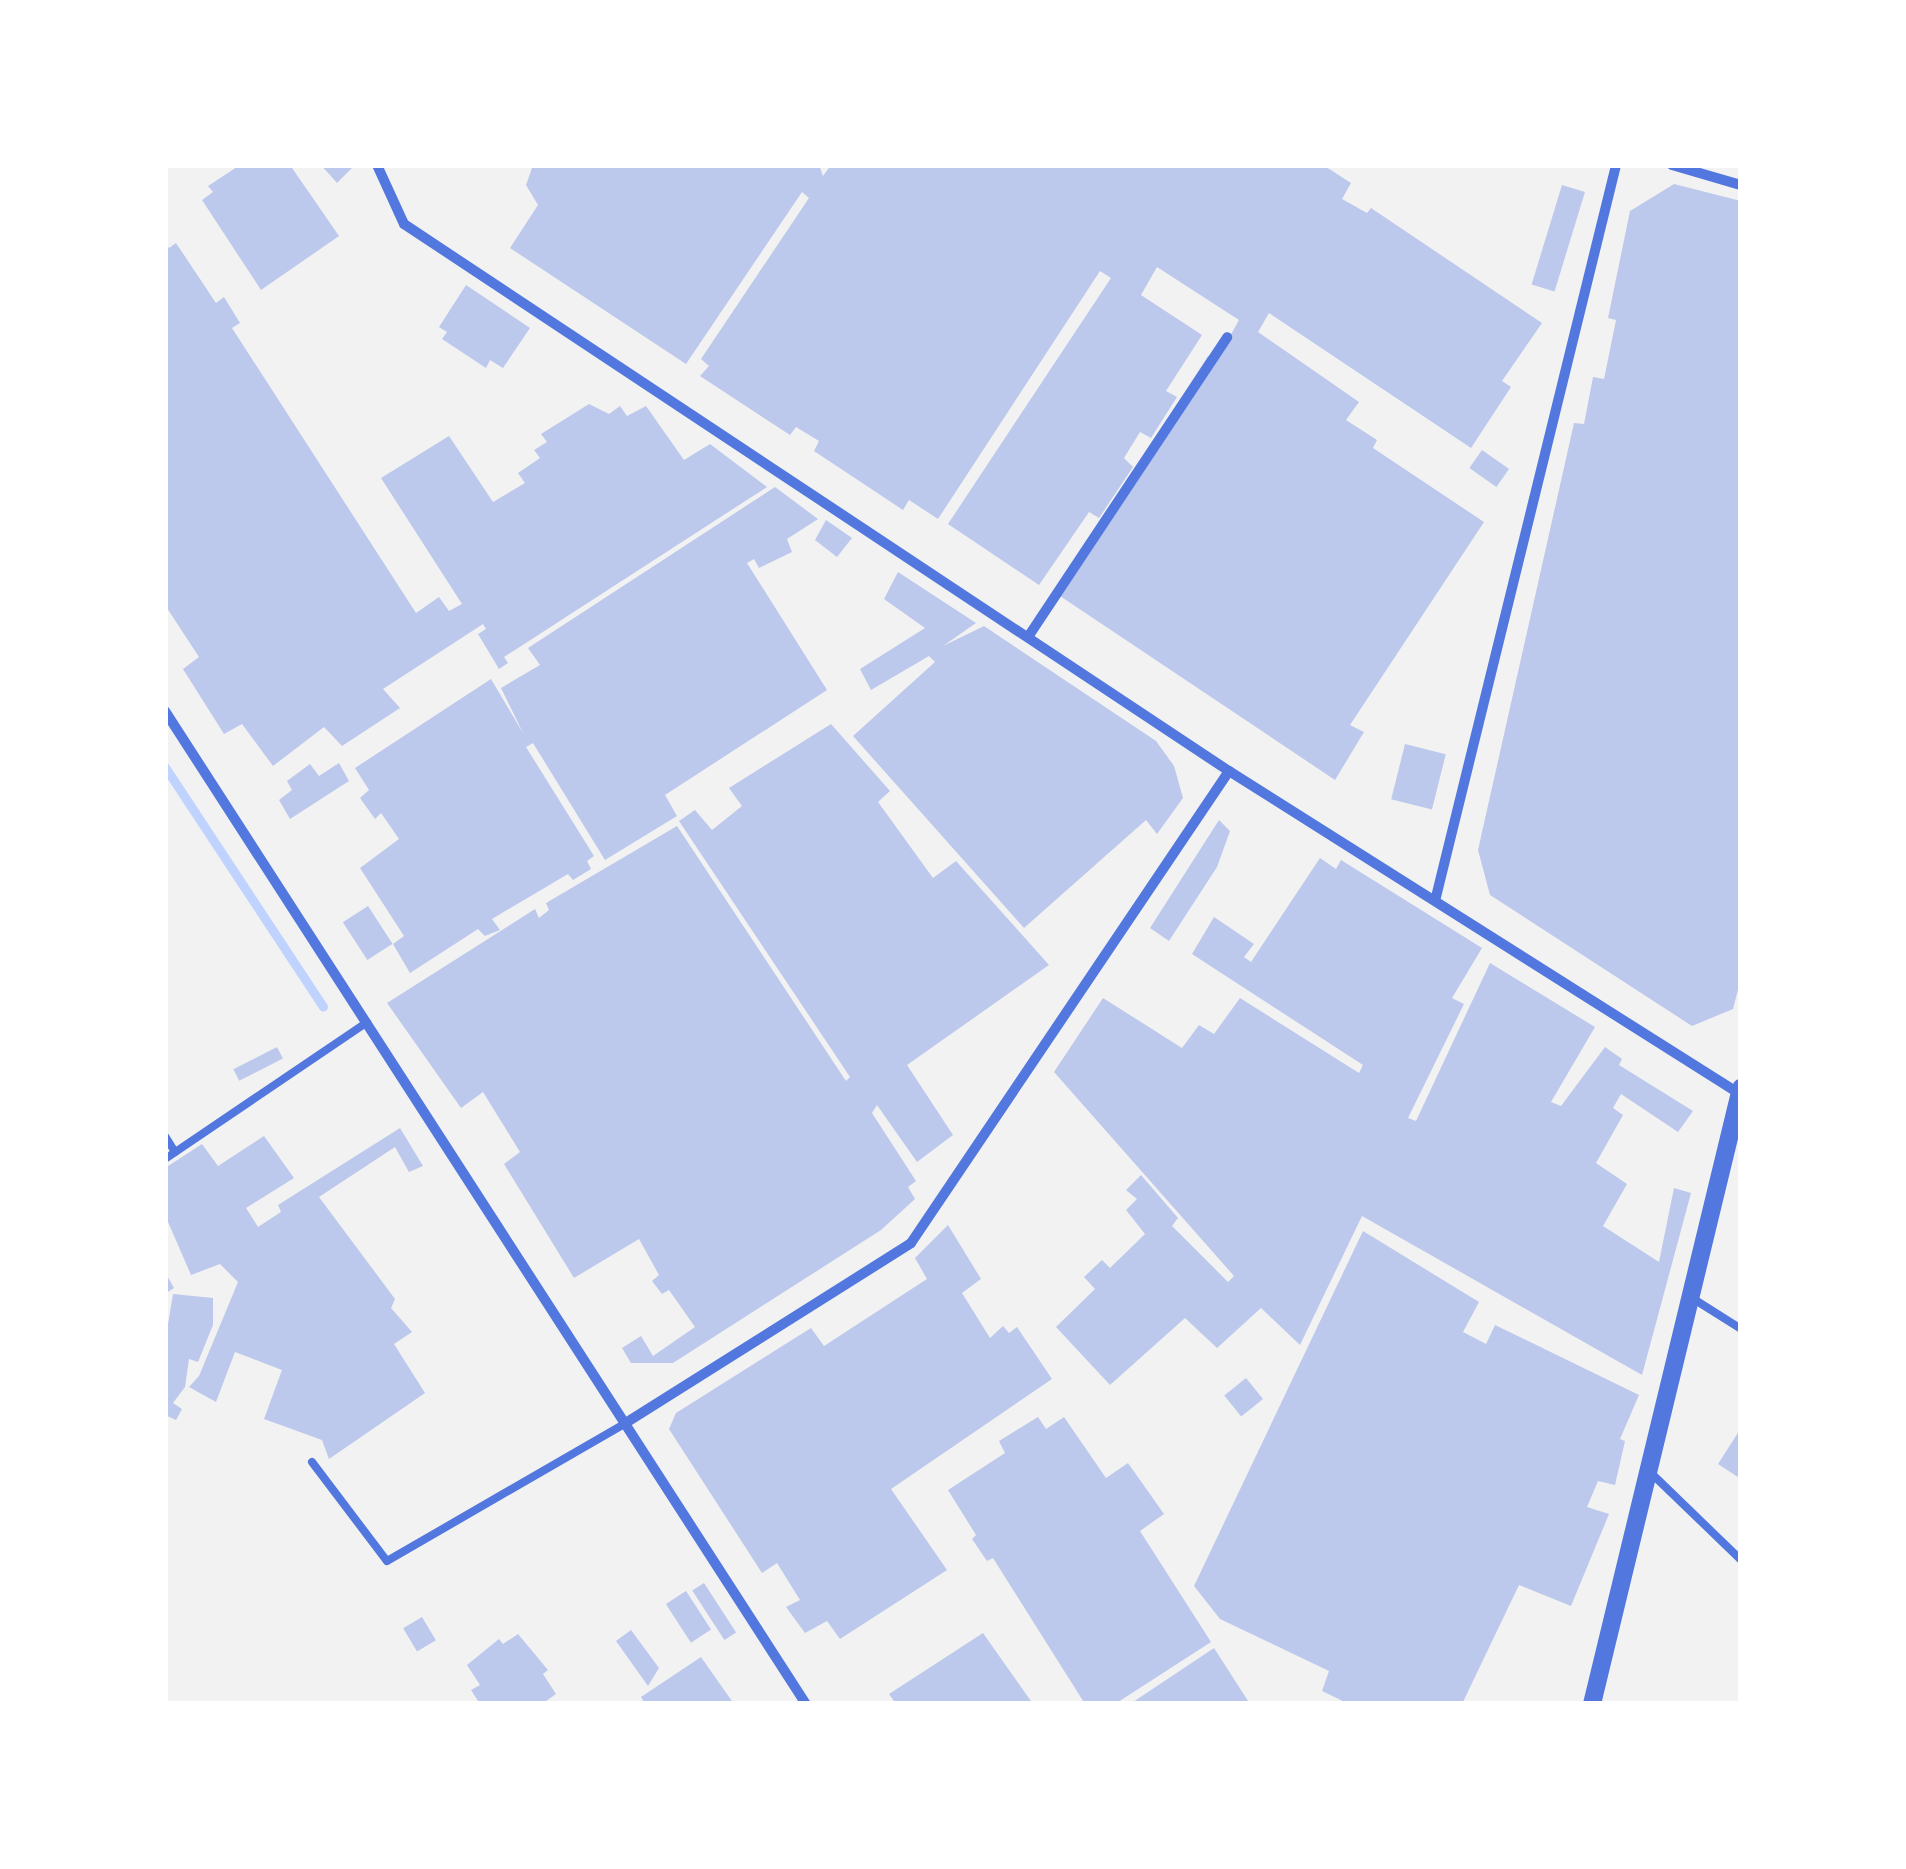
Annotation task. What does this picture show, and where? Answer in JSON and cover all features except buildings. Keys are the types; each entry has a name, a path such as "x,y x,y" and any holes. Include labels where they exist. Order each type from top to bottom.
{"street":[{"path":"377,165 404,224 1230,771 1741,1092 1592,1704"},
{"path":"1436,897 1616,165"},
{"path":"1672,165 1741,186"},
{"path":"1028,637 1227,338"},
{"path":"165,712 806,1704"},
{"path":"624,1424 911,1243 1230,771"}],"lane":[{"path":"165,1159 367,1022"},
{"path":"165,1136 176,1152"},
{"path":"1692,1298 1741,1329"},
{"path":"312,1462 388,1561 624,1424"},
{"path":"1648,1471 1741,1560"}],"waterway":[{"path":"165,767 323,1007"}]}
